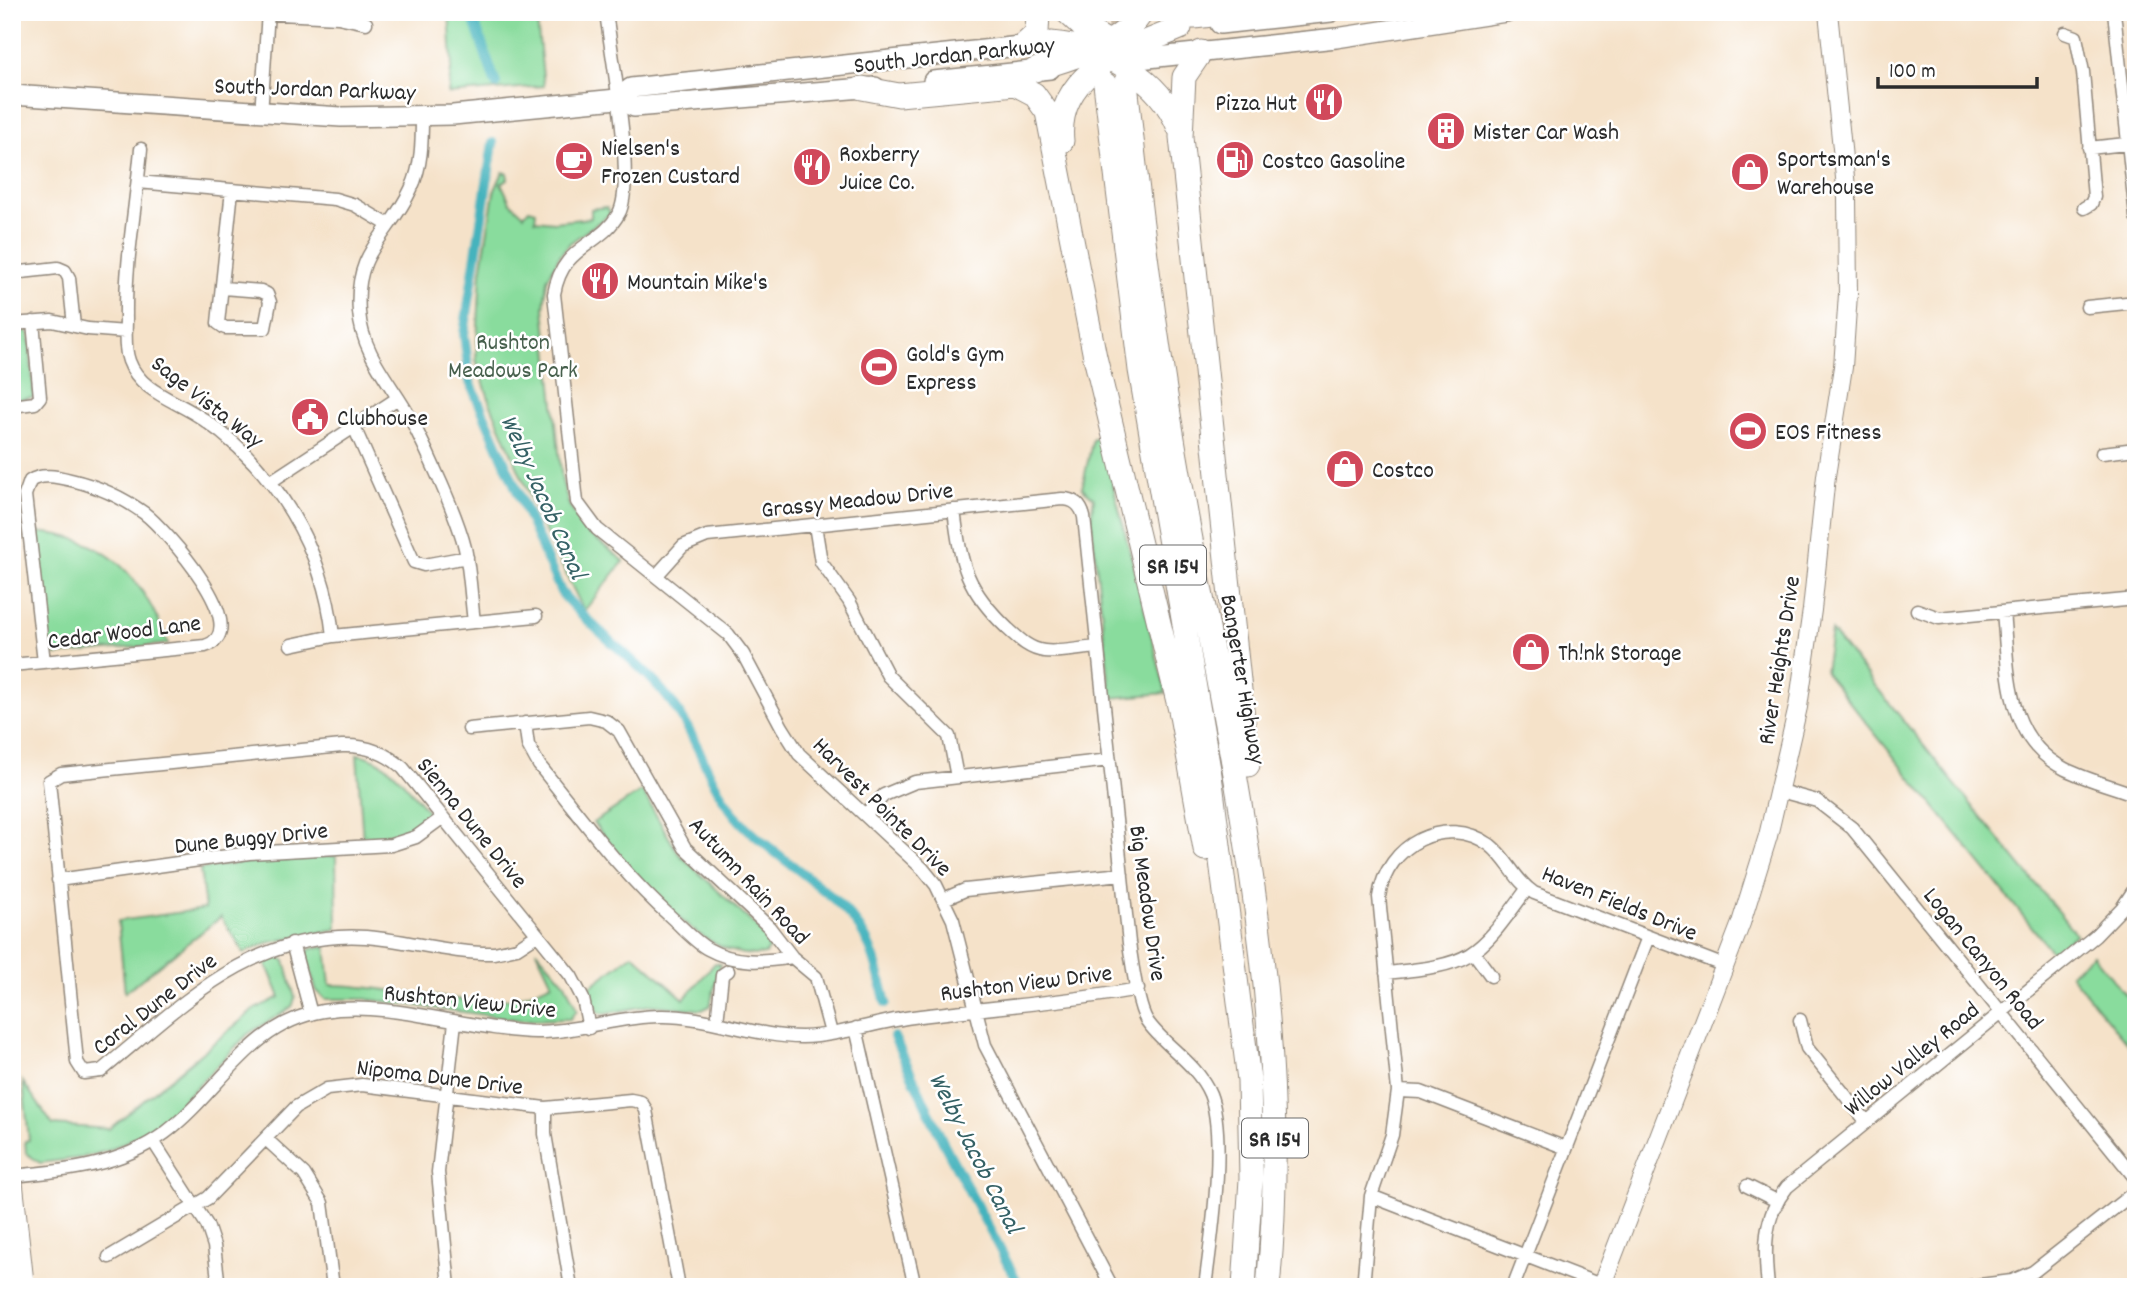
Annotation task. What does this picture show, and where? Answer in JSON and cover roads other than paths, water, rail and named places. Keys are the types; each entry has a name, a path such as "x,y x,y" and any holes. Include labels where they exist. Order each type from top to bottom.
{"highway":[{"path":"1024,45 1037,33 1038,12"},
{"path":"1067,12 1111,46 1154,90 1170,108 1181,138"},
{"path":"1065,200 1061,134 1063,111 1076,86 1142,12"},
{"path":"1035,70 1111,46 1179,20 1238,12"},
{"path":"1051,43 1111,46"},
{"name":"Bangerter Highway","path":"1111,46 1156,337 1237,787 1264,988 1274,1090 1276,1164 1268,1287"},
{"name":"Bangerter Highway","path":"1111,46 1140,370 1210,775 1245,1044 1251,1118 1250,1198 1244,1287"},
{"path":"1201,52 1184,77 1181,138 1243,714 1264,988"},
{"path":"862,88 899,96 1007,84 1024,87 1038,99 1048,116 1092,345 1180,710 1231,989 1245,1044"}],"main road":[{"path":"1179,20 1331,12"},
{"path":"1111,46 1201,52 1336,38 1506,12"},
{"name":"South Jordan Parkway","path":"617,99 631,88 1051,43"},
{"name":"South Jordan Parkway","path":"12,95 261,114 422,116 617,99 634,107 1035,70"}],"street":[{"path":"241,12 338,17 366,23"},
{"name":"Harvest Pointe Drive","path":"606,12 625,176 622,205 610,225 566,262 556,285 555,312 577,502 591,523 736,643 792,745 928,874 944,899 953,920 974,1009 988,1052 1112,1287"},
{"name":"River Heights Drive","path":"1603,1286 1755,880 1780,791 1808,644 1822,505 1842,380 1847,317 1848,214 1828,12"},
{"path":"2114,12 2132,143 2136,217"},
{"path":"261,114 268,13"},
{"path":"2065,33 2076,37 2080,51 2094,197 2091,204 2084,208"},
{"path":"422,116 416,176 405,201 387,224 366,259 359,288 359,314 367,348 413,424 445,498 467,557 474,622"},
{"path":"2089,148 2132,143"},
{"name":"Sage Vista Way","path":"141,149 127,272 126,332 129,362 143,382 215,427 270,482 300,526 315,558 326,592 334,636"},
{"path":"138,182 342,201 387,224"},
{"path":"223,288 268,294 270,302 265,328 219,326 220,293 223,288 233,190"},
{"path":"12,274 58,268 65,271 69,278 75,326"},
{"path":"2087,307 2136,302"},
{"path":"12,324 33,322 126,332"},
{"path":"12,406 38,401 41,393 33,322"},
{"path":"270,482 398,398"},
{"path":"354,427 414,562 424,565 467,557"},
{"path":"2102,453 2136,449"},
{"name":"Cedar Wood Lane","path":"12,665 44,662 205,646 217,638 219,624 206,586 189,558 168,534 143,512 114,495 82,483 47,476 30,481 25,495 44,662"},
{"name":"Grassy Meadow Drive","path":"657,575 683,546 696,539 1062,499 1077,503"},
{"name":"Big Meadow Drive","path":"1077,503 1084,517 1130,950 1138,989 1146,1019 1174,1046 1204,1084 1214,1110 1215,1200 1205,1287"},
{"path":"954,510 964,571 987,608 1022,642 1035,649 1051,652 1098,647"},
{"path":"815,525 821,562 849,601 888,677 949,736 957,777"},
{"path":"1917,610 1939,618 2136,599"},
{"path":"2003,612 2012,700 2026,735 2046,756 2065,769 2136,795"},
{"path":"291,645 334,636 536,616"},
{"name":"Autumn Rain Road","path":"469,729 589,717 606,721 619,731 679,841 769,928 792,957 817,977 831,1033"},
{"path":"525,723 535,759 636,886 701,944 729,964 792,957"},
{"name":"Sienna Dune Drive","path":"51,779 61,774 360,746 379,752 397,763 576,984 583,999 589,1028"},
{"path":"864,815 877,800 899,786 957,777 1110,761"},
{"name":"Coral Dune Drive","path":"51,779 48,791 78,1062 84,1073 101,1071 225,972 257,955 292,943 350,936 494,953 517,947 537,935"},
{"name":"Logan Canyon Road","path":"1780,791 1817,802 1846,821 2136,1179"},
{"name":"Dune Buggy Drive","path":"58,880 250,853 391,845 415,837 442,818"},
{"name":"Haven Fields Drive","path":"1363,1287 1371,1196 1392,1135 1398,1091 1379,911 1382,883 1393,860 1414,841 1443,832 1472,836 1498,852 1527,889 1725,966"},
{"path":"944,899 965,890 1122,874"},
{"name":"Willow Valley Road","path":"1768,1287 1765,1240 1777,1201 1794,1180 2105,927 2136,887"},
{"path":"1386,973 1446,966 1474,953 1493,935 1527,889"},
{"path":"1513,1287 1647,937"},
{"path":"292,943 311,1014"},
{"path":"1474,953 1491,976"},
{"path":"718,1017 722,975 729,964"},
{"name":"Rushton View Drive","path":"13,1176 88,1167 153,1141 183,1118 251,1045 285,1023 311,1014 354,1009 534,1031 589,1028 659,1016 718,1017 787,1036 831,1033 974,1009 1138,989"},
{"path":"1800,1020 1807,1048 1866,1121"},
{"path":"449,1287 438,1172 455,1022"},
{"path":"856,1028 915,1287"},
{"name":"Nipoma Dune Drive","path":"109,1257 196,1206 220,1188 305,1100 338,1086 362,1085 545,1108 631,1100 641,1102 646,1110 678,1287"},
{"path":"1398,1091 1421,1092 1566,1149"},
{"path":"545,1108 545,1134 571,1287"},
{"path":"266,1139 304,1174 322,1203 333,1287"},
{"path":"153,1141 196,1206 211,1236 219,1287"},
{"path":"12,1168 25,1287"},
{"path":"1747,1186 1777,1201"},
{"path":"1964,1287 2012,1281 2033,1272 2136,1191"},
{"path":"1371,1196 1603,1286"}],"waterway":[{"name":"Welby Jacob Canal","path":"471,12 496,84"},
{"name":"Welby Jacob Canal","path":"493,143 464,334 470,382 561,592 665,693 685,723 721,795 740,821 840,905 854,921 872,953 886,1003"},
{"name":"Welby Jacob Canal","path":"894,1037 943,1142 1020,1287"}],"tunnel":[{"path":"1119,15 1122,52"}],"place":[{"name":"Pizza Hut","path":"1324,102"},
{"name":"Mister Car Wash","path":"1446,131"},
{"name":"Costco Gasoline","path":"1235,160"},
{"name":"Nielsen's Frozen Custard","path":"574,161"},
{"name":"Roxberry Juice Co.","path":"812,167"},
{"name":"Sportsman's Warehouse","path":"1750,172"},
{"name":"Mountain Mike's","path":"600,281"},
{"name":"Gold's Gym Express","path":"879,367"},
{"name":"Clubhouse","path":"310,417"},
{"name":"EOS Fitness","path":"1748,431"},
{"name":"Costco","path":"1345,469"},
{"name":"Th!nk Storage","path":"1531,652"}],"park label":[{"name":"Rushton Meadows Park","path":"513,355"}]}
